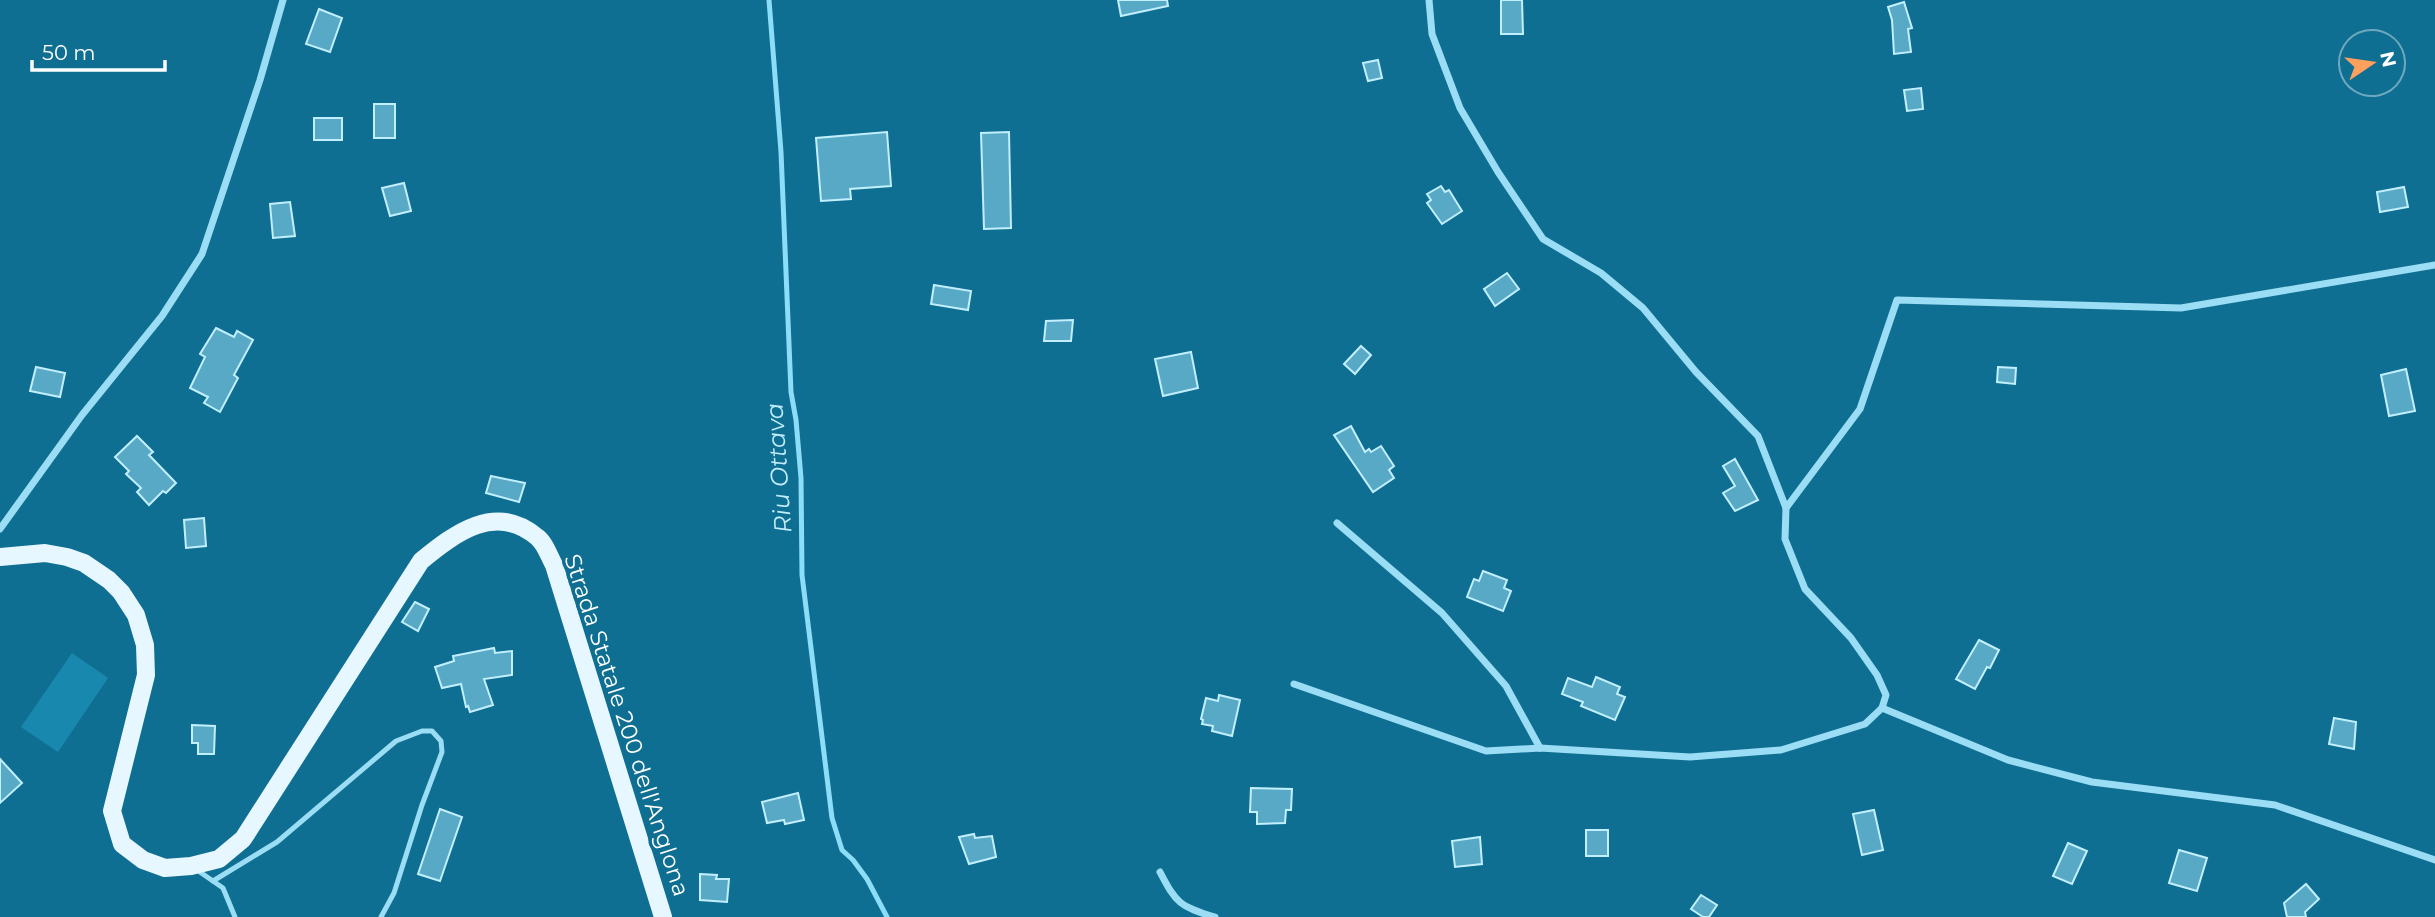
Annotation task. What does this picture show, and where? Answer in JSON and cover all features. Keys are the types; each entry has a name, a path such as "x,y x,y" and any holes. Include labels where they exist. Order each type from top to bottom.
{"main road":[{"name":"Strada Statale 200 dell'Anglona","path":"0,557 45,553 84,563 115,586 136,615 145,645 146,675 112,811 122,844 143,860 164,868 191,866 219,859 243,839 421,561 441,544 472,526 496,520 520,526 539,538 554,565 663,917"}],"street":[{"path":"0,529 82,415 162,316 202,254 260,80 283,0"},
{"path":"1294,684 1486,751 1540,748 1690,757 1780,750 1865,724 1882,708 1886,695 1877,675 1851,638 1805,589 1785,539 1786,508 1758,436 1696,372 1643,308 1601,273 1543,239 1460,108 1432,33 1429,0"},
{"path":"1786,508 1860,409 1897,300 2181,307 2435,265"},
{"path":"1338,523 1443,613 1506,686 1540,748"},
{"path":"1882,708 2008,760 2092,782 2275,805 2435,860"},
{"path":"1160,872 1174,898 1193,911 1215,917"}],"lane":[{"path":"213,881 277,842 396,741 422,731 432,731 441,741 442,752 394,893 381,917"},
{"path":"191,866 223,888 235,917"}],"shaded area":[{"path":"72,653 108,678 58,752 21,727"}],"building":[{"path":"1118,0 1167,0 1168,6 1121,16"},
{"path":"1501,0 1522,0 1523,34 1501,34"},
{"path":"1904,2 1912,28 1908,29 1911,52 1894,54 1892,20 1888,7"},
{"path":"319,9 342,18 330,52 306,44"},
{"path":"1378,60 1382,78 1368,81 1363,63"},
{"path":"1921,88 1923,109 1907,111 1904,90"},
{"path":"374,104 395,104 395,138 374,138"},
{"path":"314,118 342,118 342,140 314,140"},
{"path":"887,132 891,186 850,189 851,199 821,201 816,138"},
{"path":"1009,132 1011,228 984,229 981,133"},
{"path":"404,183 411,211 390,216 382,188"},
{"path":"1441,186 1445,192 1449,190 1462,211 1442,224 1427,203 1431,200 1427,194"},
{"path":"2404,187 2408,207 2380,212 2377,192"},
{"path":"290,202 295,236 273,238 270,204"},
{"path":"1507,273 1519,289 1495,306 1484,289"},
{"path":"934,285 971,291 968,310 931,304"},
{"path":"1073,320 1071,341 1044,341 1046,321"},
{"path":"216,328 234,337 237,331 253,340 234,375 238,378 220,412 204,403 208,397 190,388 205,357 200,354"},
{"path":"1361,346 1371,355 1355,374 1344,364"},
{"path":"1191,352 1198,388 1163,396 1155,359"},
{"path":"36,367 65,373 60,397 30,391"},
{"path":"1998,367 2016,368 2015,384 1997,382"},
{"path":"2406,369 2415,411 2389,416 2381,375"},
{"path":"1351,426 1365,452 1369,449 1371,452 1381,446 1394,466 1389,470 1394,478 1373,492 1334,435"},
{"path":"137,436 153,452 149,455 176,483 149,505 137,492 141,488 126,474 129,471 115,457"},
{"path":"1735,459 1758,500 1735,511 1723,493 1735,486 1723,466"},
{"path":"491,476 525,483 519,502 486,493"},
{"path":"204,518 206,546 186,548 184,520"},
{"path":"1483,571 1507,580 1504,588 1511,591 1503,611 1467,597 1474,579 1479,581"},
{"path":"415,602 429,609 418,631 402,622"},
{"path":"1979,640 1999,650 1975,689 1956,679"},
{"path":"494,648 495,653 512,651 512,675 484,679 493,705 470,712 468,706 466,707 461,684 442,688 435,667 454,661 453,656"},
{"path":"1596,677 1620,687 1617,694 1625,697 1615,720 1581,706 1583,702 1562,694 1568,678 1592,687"},
{"path":"1219,695 1240,700 1232,736 1212,731 1213,726 1202,724 1206,698 1218,701"},
{"path":"2334,718 2356,722 2354,749 2329,744"},
{"path":"192,725 215,726 214,754 198,754 198,743 192,743"},
{"path":"0,759 22,783 0,803"},
{"path":"1251,788 1292,789 1291,810 1286,810 1285,823 1257,824 1257,812 1250,812"},
{"path":"798,793 804,820 785,824 784,820 767,823 762,802"},
{"path":"440,809 462,817 440,881 418,874"},
{"path":"1874,810 1883,850 1862,855 1853,814"},
{"path":"1586,830 1608,830 1608,856 1586,856"},
{"path":"974,834 975,838 992,836 996,857 969,864 959,837"},
{"path":"1480,837 1482,864 1455,867 1452,841"},
{"path":"2068,843 2087,851 2072,884 2053,876"},
{"path":"2179,850 2207,858 2197,891 2169,883"},
{"path":"700,874 717,875 716,879 729,879 727,902 700,900"},
{"path":"2306,884 2319,899 2305,912 2306,917 2287,917 2284,903"},
{"path":"1701,895 1717,905 1709,917 1703,917 1691,909"}],"waterway":[{"name":"Riu Ottava","path":"769,0 781,152 791,392 801,478 802,575 832,818 842,850 867,879 887,917"}]}
